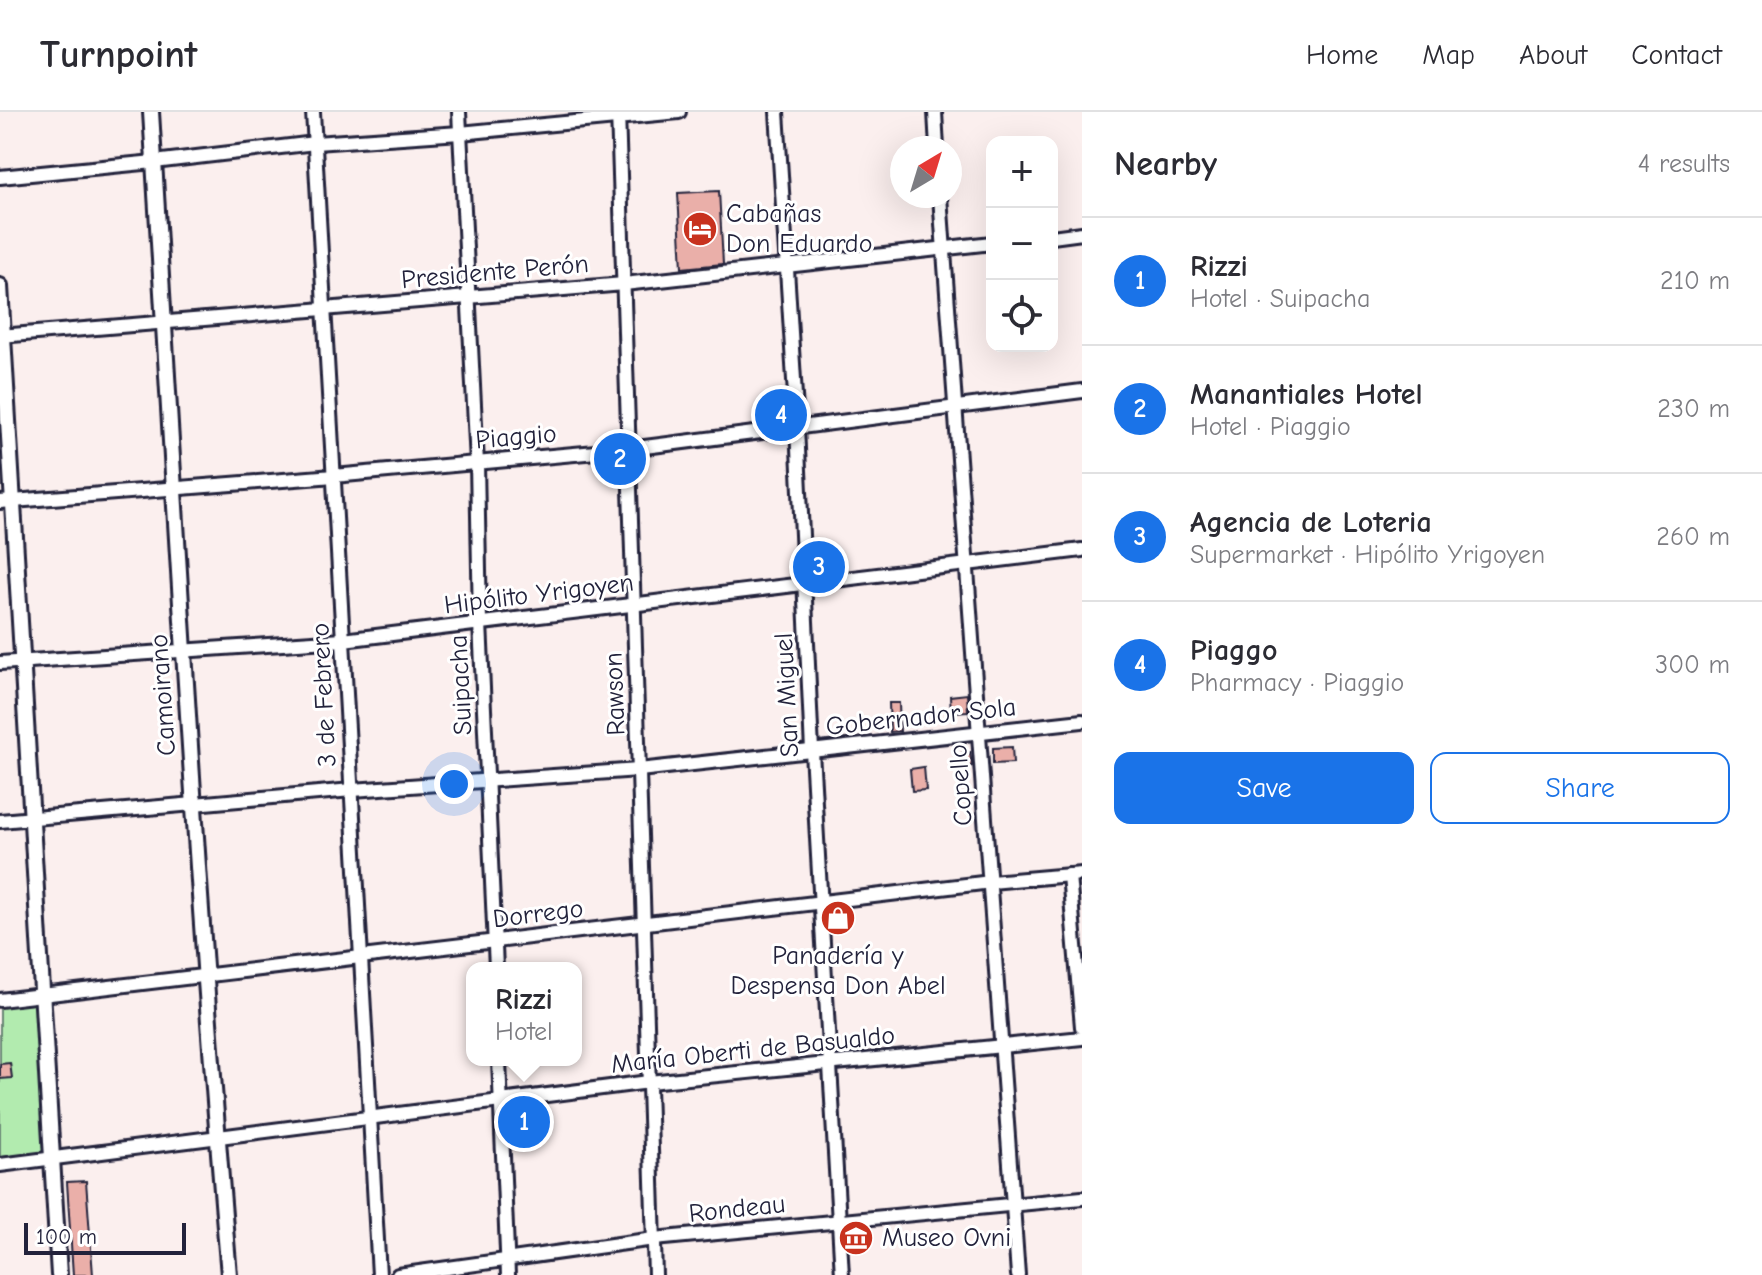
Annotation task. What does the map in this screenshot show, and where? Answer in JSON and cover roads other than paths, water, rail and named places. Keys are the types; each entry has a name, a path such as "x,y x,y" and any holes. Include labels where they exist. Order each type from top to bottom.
{"street":[{"name":"Camoirano","path":"151,112 184,651 229,1275"},
{"name":"3 de Febrero","path":"313,112 379,1275"},
{"name":"Suipacha","path":"459,112 477,463 480,623 496,962"},
{"path":"0,177 315,143 679,112"},
{"name":"San Miguel","path":"777,112 842,1275"},
{"path":"935,112 936,136"},
{"name":"Rawson","path":"618,115 655,1275"},
{"name":"Copello","path":"941,208 1018,1275"},
{"path":"1058,236 1082,233"},
{"name":"Presidente Perón","path":"2,336 624,284 986,244"},
{"path":"0,286 6,502 23,662 59,1275"},
{"name":"Piaggio","path":"6,502 629,449 1082,391"},
{"name":"Hipólito Yrigoyen","path":"0,663 343,640 1082,550"},
{"name":"Gobernador Sola","path":"0,821 352,790 639,770 1082,721"},
{"path":"1075,875 1082,1027"},
{"name":"Dorrego","path":"0,1000 991,882 1075,875"},
{"name":"María Oberti de Basualdo","path":"0,1165 649,1082 1082,1038"},
{"path":"499,1066 508,1275"},
{"name":"Rondeau","path":"398,1275 654,1239 1082,1198"}],"place":[{"name":"Cabañas Don Eduardo","path":"700,229"},
{"name":"Piaggo","path":"781,415"},
{"name":"Manantiales Hotel","path":"620,459"},
{"name":"Agencia de Loteria","path":"819,567"},
{"name":"Panadería y Despensa Don Abel","path":"838,918"},
{"name":"Rizzi","path":"524,1122"},
{"name":"Museo Ovni","path":"856,1238"}]}
